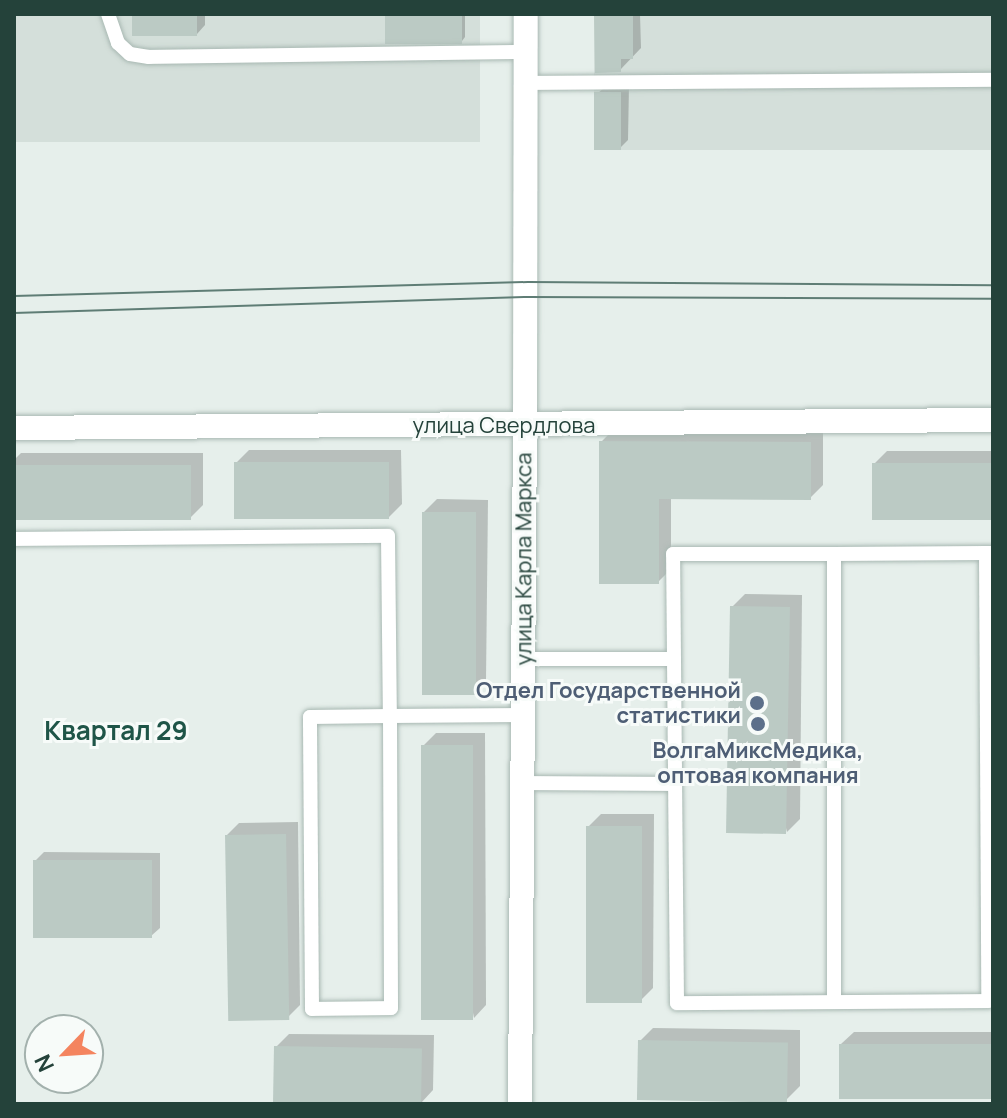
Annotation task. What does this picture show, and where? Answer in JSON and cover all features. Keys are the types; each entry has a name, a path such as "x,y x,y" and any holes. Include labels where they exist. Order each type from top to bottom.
{"street":[{"name":"улица Карла Маркса","path":"520,1104 526,14"},
{"name":"улица Свердлова","path":"14,428 993,420"}],"lane":[{"path":"108,14 118,43 130,54 149,57 526,52"},
{"path":"526,83 993,80"},
{"path":"14,539 388,536 390,716 391,1008 312,1009 310,717 390,716 524,715"},
{"path":"989,553 988,1001 677,1003 673,554 989,553"},
{"path":"834,554 834,1002"},
{"path":"523,659 674,659"},
{"path":"524,783 675,784"}],"shaded area":[{"path":"14,14 480,14 480,142 14,142"},
{"path":"594,14 993,14 993,150 594,150"}],"building":[{"path":"132,14 197,14 197,36 132,36"},
{"path":"385,14 462,14 462,44 385,44"},
{"path":"594,14 633,14 633,59 621,59 621,72 595,73"},
{"path":"594,92 621,92 621,150 594,150"},
{"path":"599,441 811,442 811,500 659,499 659,584 599,584"},
{"path":"234,462 389,462 389,519 234,519"},
{"path":"872,463 993,463 993,520 872,520"},
{"path":"14,465 191,465 191,520 14,520"},
{"path":"422,512 476,512 476,695 422,695"},
{"path":"730,606 790,607 786,834 726,833"},
{"path":"421,745 473,745 473,1020 421,1020"},
{"path":"586,826 642,826 642,1003 586,1003"},
{"path":"286,834 289,1020 228,1021 225,835"},
{"path":"33,860 152,860 152,938 33,938"},
{"path":"638,1040 788,1043 787,1103 637,1100"},
{"path":"839,1044 993,1044 993,1099 839,1099"},
{"path":"274,1046 422,1049 421,1104 273,1103"}],"tram line":[{"path":"14,296 528,282 993,285"},
{"path":"14,313 527,297 993,299"}],"place":[{"name":"Отдел Государственной статистики","path":"757,703"},
{"name":"ВолгаМиксМедика, оптовая компания","path":"758,724"}],"district":[{"name":"Квартал 29","path":"116,731"}]}
